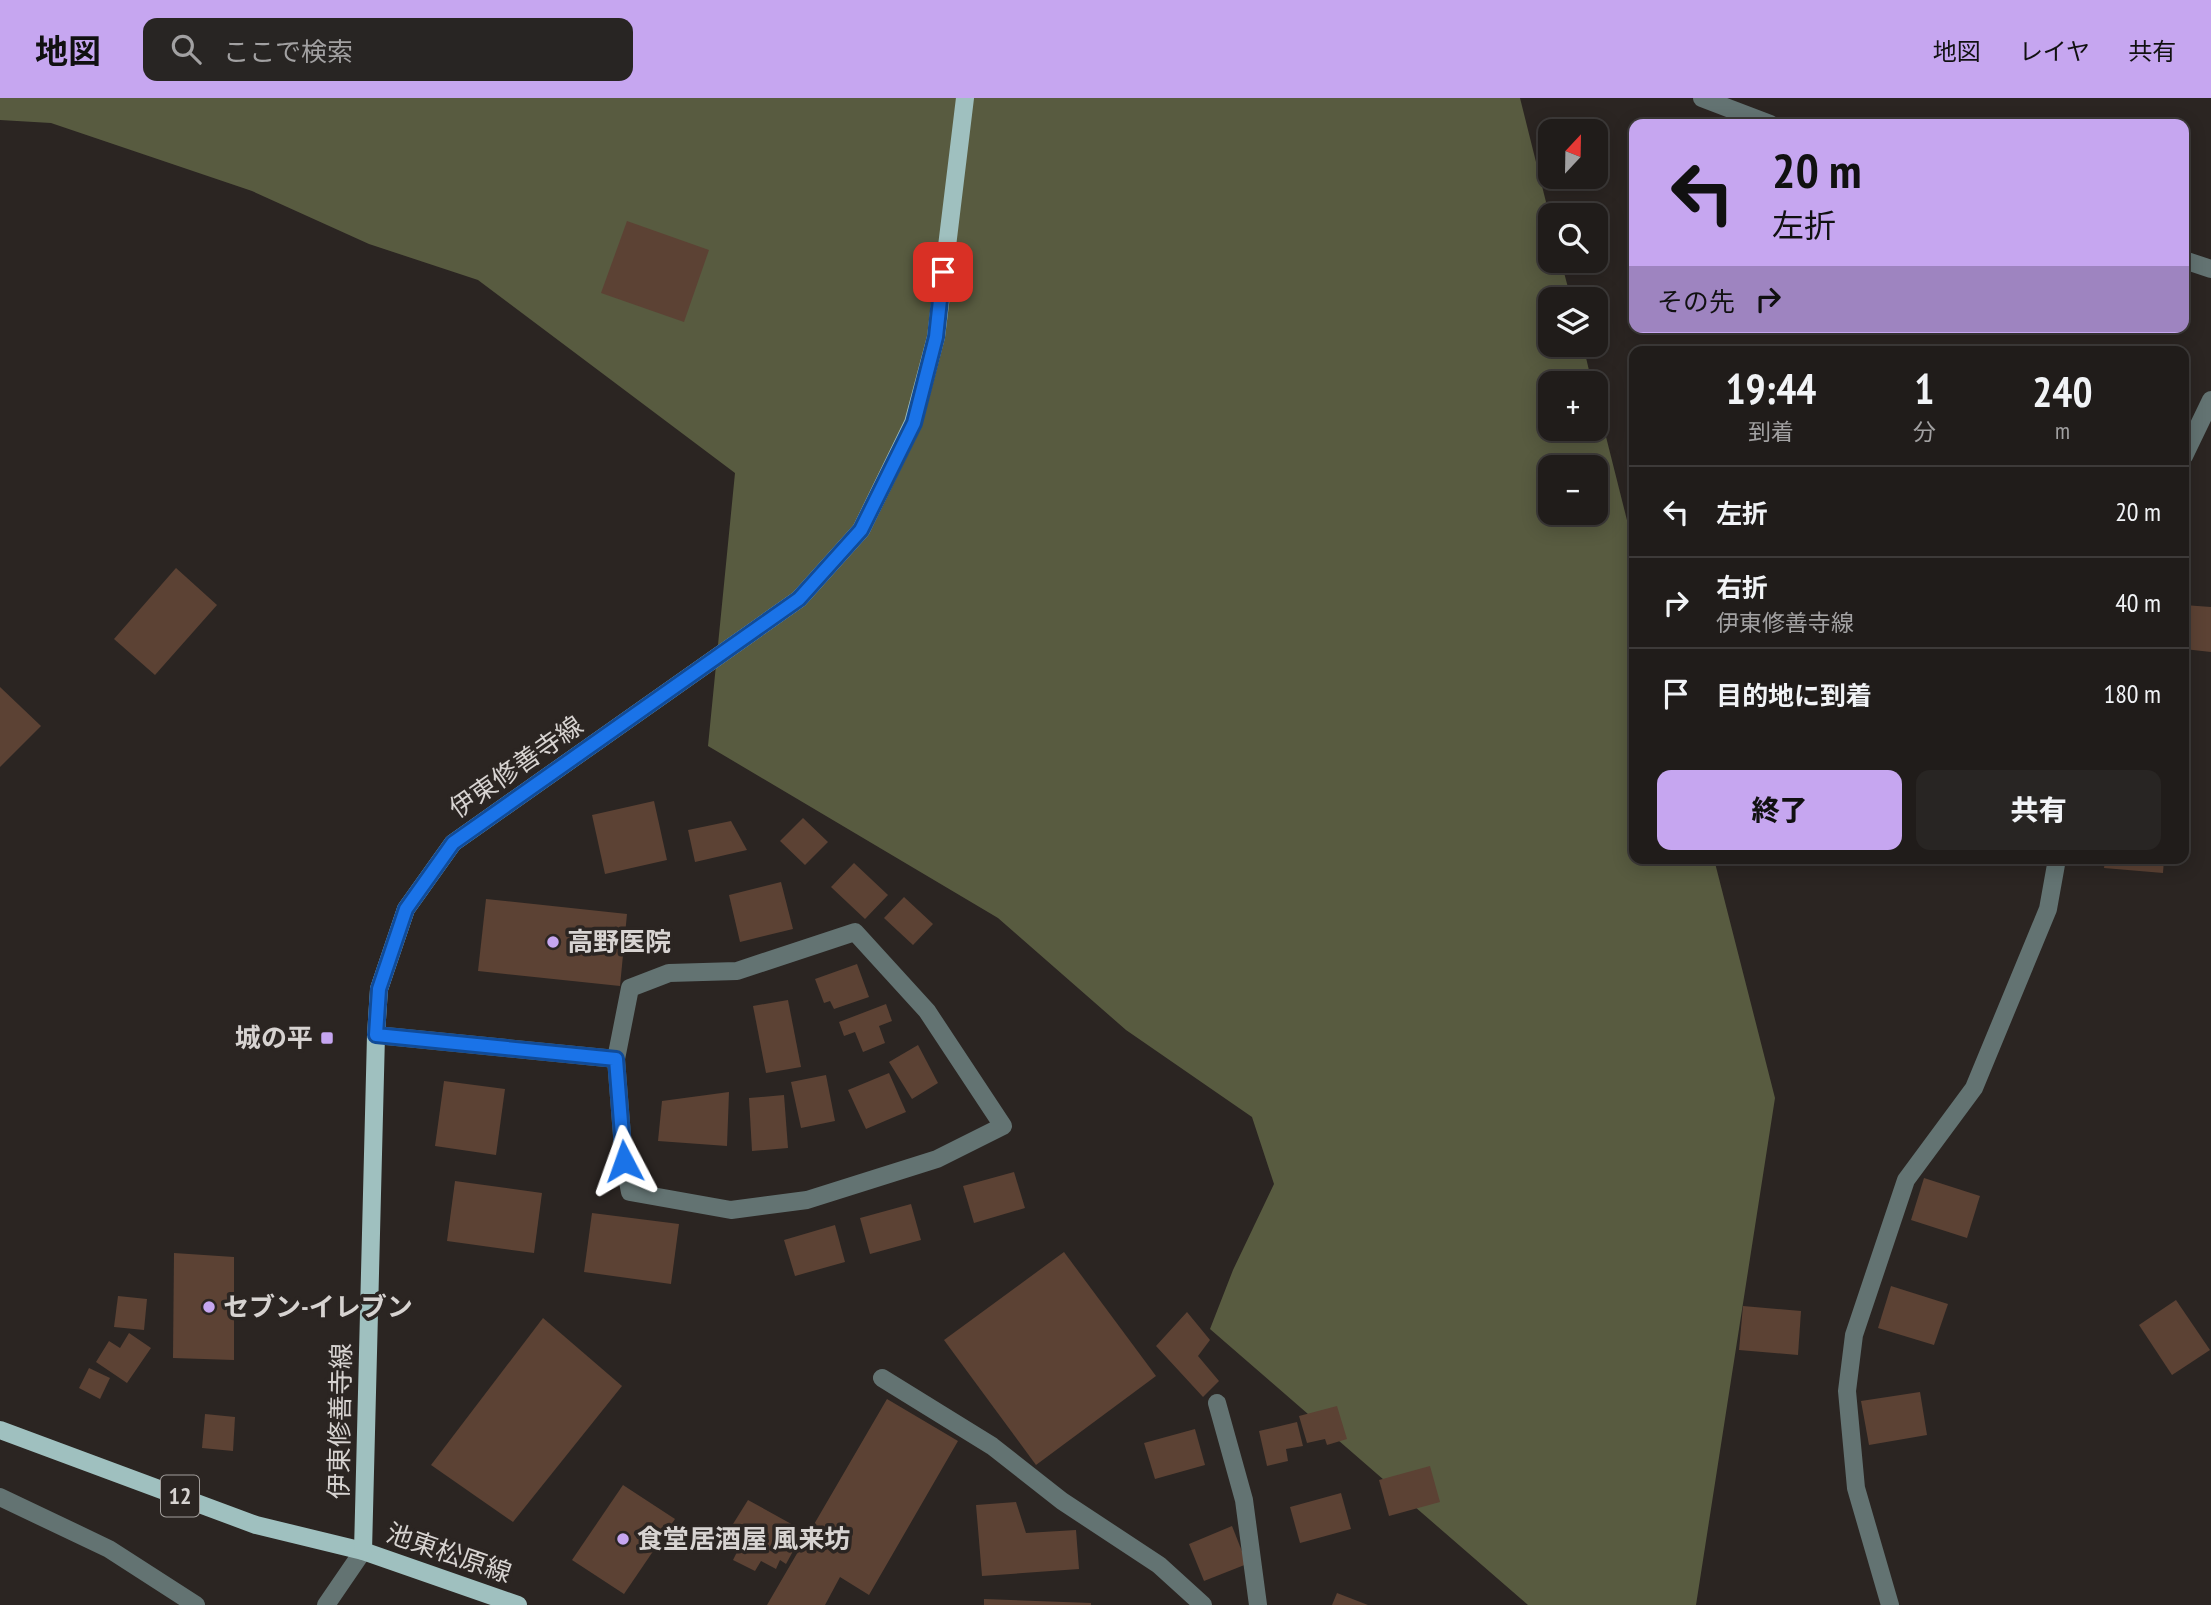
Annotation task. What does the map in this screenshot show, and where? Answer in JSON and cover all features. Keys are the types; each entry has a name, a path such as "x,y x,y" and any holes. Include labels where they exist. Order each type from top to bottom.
{"main road":[{"name":"伊東修善寺線","path":"363,1551 379,989 406,909 453,843 799,599 861,530 914,423 936,337 965,98"},
{"name":"12","path":"0,1430 256,1525 363,1551"},
{"name":"池東松原線","path":"363,1551 518,1605"}],"street":[{"path":"1702,98 1757,119"},
{"path":"2189,262 2211,269"},
{"path":"2189,446 2211,400"},
{"path":"1890,1605 1856,1488 1847,1391 1854,1335 1906,1180 1974,1088 2048,909 2056,864"},
{"path":"855,932 927,1011 1003,1126 937,1158 807,1200 731,1210 630,1192 624,1161 616,1059 630,988 669,973 737,971 855,932"},
{"path":"376,1035 616,1059"},
{"path":"882,1378 992,1446 1062,1501 1159,1565 1203,1605"},
{"path":"1217,1403 1244,1500 1258,1605"},
{"path":"0,1497 109,1549 196,1605"},
{"path":"326,1605 363,1551"}],"green space":[{"path":"0,98 1520,98 1538,170 1538,189 1543,189 1546,203 1538,203 1538,273 1564,273 1568,287 1538,287 1538,357 1586,357 1589,371 1538,371 1538,441 1607,441 1629,528 1629,864 1715,864 1775,1098 1696,1605 1528,1605 1210,1329 1233,1270 1274,1184 1252,1117 1126,1030 998,918 708,746 735,473 478,280 369,244 252,191 51,123 0,120"}],"building":[{"path":"627,221 709,250 684,322 601,293"},
{"path":"176,568 217,605 155,675 114,639"},
{"path":"2189,605 2211,607 2211,652 2189,650"},
{"path":"0,687 41,726 0,767"},
{"path":"654,801 667,860 605,874 592,815"},
{"path":"803,818 828,842 805,865 780,841"},
{"path":"731,821 747,850 695,862 688,830"},
{"path":"854,863 888,895 865,919 831,887"},
{"path":"2104,864 2164,864 2163,873 2104,868"},
{"path":"781,882 793,929 740,942 729,895"},
{"path":"904,897 933,924 913,945 884,918"},
{"name":"高野医院","path":"486,899 627,914 620,986 478,971"},
{"path":"857,964 869,997 834,1009 830,1001 824,1003 815,979"},
{"path":"788,1000 801,1067 766,1073 753,1006"},
{"path":"886,1004 892,1021 879,1026 885,1043 863,1052 855,1032 844,1036 839,1022"},
{"path":"918,1045 938,1083 912,1099 889,1062"},
{"path":"889,1073 906,1112 866,1129 848,1090"},
{"path":"826,1075 835,1121 801,1128 791,1082"},
{"path":"444,1081 505,1089 496,1155 435,1146"},
{"path":"729,1092 727,1146 658,1141 662,1101"},
{"path":"784,1095 788,1148 752,1151 749,1098"},
{"path":"1014,1172 1025,1208 974,1223 963,1186"},
{"path":"1924,1178 1980,1196 1967,1238 1911,1220"},
{"path":"455,1181 542,1193 534,1253 447,1241"},
{"path":"911,1204 921,1240 870,1254 860,1218"},
{"path":"592,1213 679,1224 671,1284 584,1272"},
{"path":"835,1225 845,1262 795,1276 784,1240"},
{"path":"1064,1252 1156,1376 1036,1465 944,1340"},
{"path":"174,1253 234,1257 234,1360 173,1358"},
{"path":"1891,1286 1948,1304 1934,1345 1878,1328"},
{"path":"118,1296 147,1299 144,1330 114,1327"},
{"path":"2176,1300 2210,1350 2172,1375 2139,1325"},
{"path":"1743,1306 1801,1311 1798,1355 1739,1350"},
{"path":"1187,1312 1210,1340 1198,1356 1219,1381 1203,1397 1156,1346"},
{"path":"543,1318 622,1386 513,1522 431,1465"},
{"path":"129,1333 151,1348 127,1383 96,1362 109,1341 120,1348"},
{"path":"89,1368 110,1378 100,1399 79,1388"},
{"path":"1920,1392 1927,1435 1869,1445 1861,1401"},
{"path":"887,1399 958,1441 869,1595 840,1577 825,1605 767,1605"},
{"path":"1337,1406 1347,1439 1327,1445 1325,1439 1307,1443 1299,1416"},
{"path":"205,1414 235,1417 233,1451 202,1448"},
{"path":"1297,1422 1303,1446 1286,1449 1288,1461 1267,1466 1259,1431"},
{"path":"1195,1429 1205,1465 1155,1479 1144,1443"},
{"path":"1430,1466 1440,1502 1389,1516 1379,1480"},
{"name":"食堂居酒屋 風来坊","path":"623,1485 675,1519 624,1594 572,1560"},
{"path":"1341,1493 1351,1529 1300,1543 1290,1507"},
{"path":"748,1500 804,1531 786,1564 780,1560 776,1569 761,1561 755,1571 733,1560 743,1540 728,1532"},
{"path":"1016,1502 1026,1533 1076,1530 1079,1569 982,1576 976,1505"},
{"path":"1232,1526 1247,1564 1204,1581 1189,1544"},
{"path":"1337,1593 1368,1605 1332,1605"},
{"path":"984,1599 1091,1603 1091,1605 984,1605"}],"place":[{"name":"高野医院","path":"553,942"},
{"name":"城の平","path":"327,1038"},
{"name":"セブン-イレブン","path":"209,1307"},
{"name":"食堂居酒屋 風来坊","path":"623,1539"}],"route":[{"path":"624,1161 616,1059 376,1035 379,989 406,909 453,843 799,599 861,530 914,423 936,337 943,272"}]}
